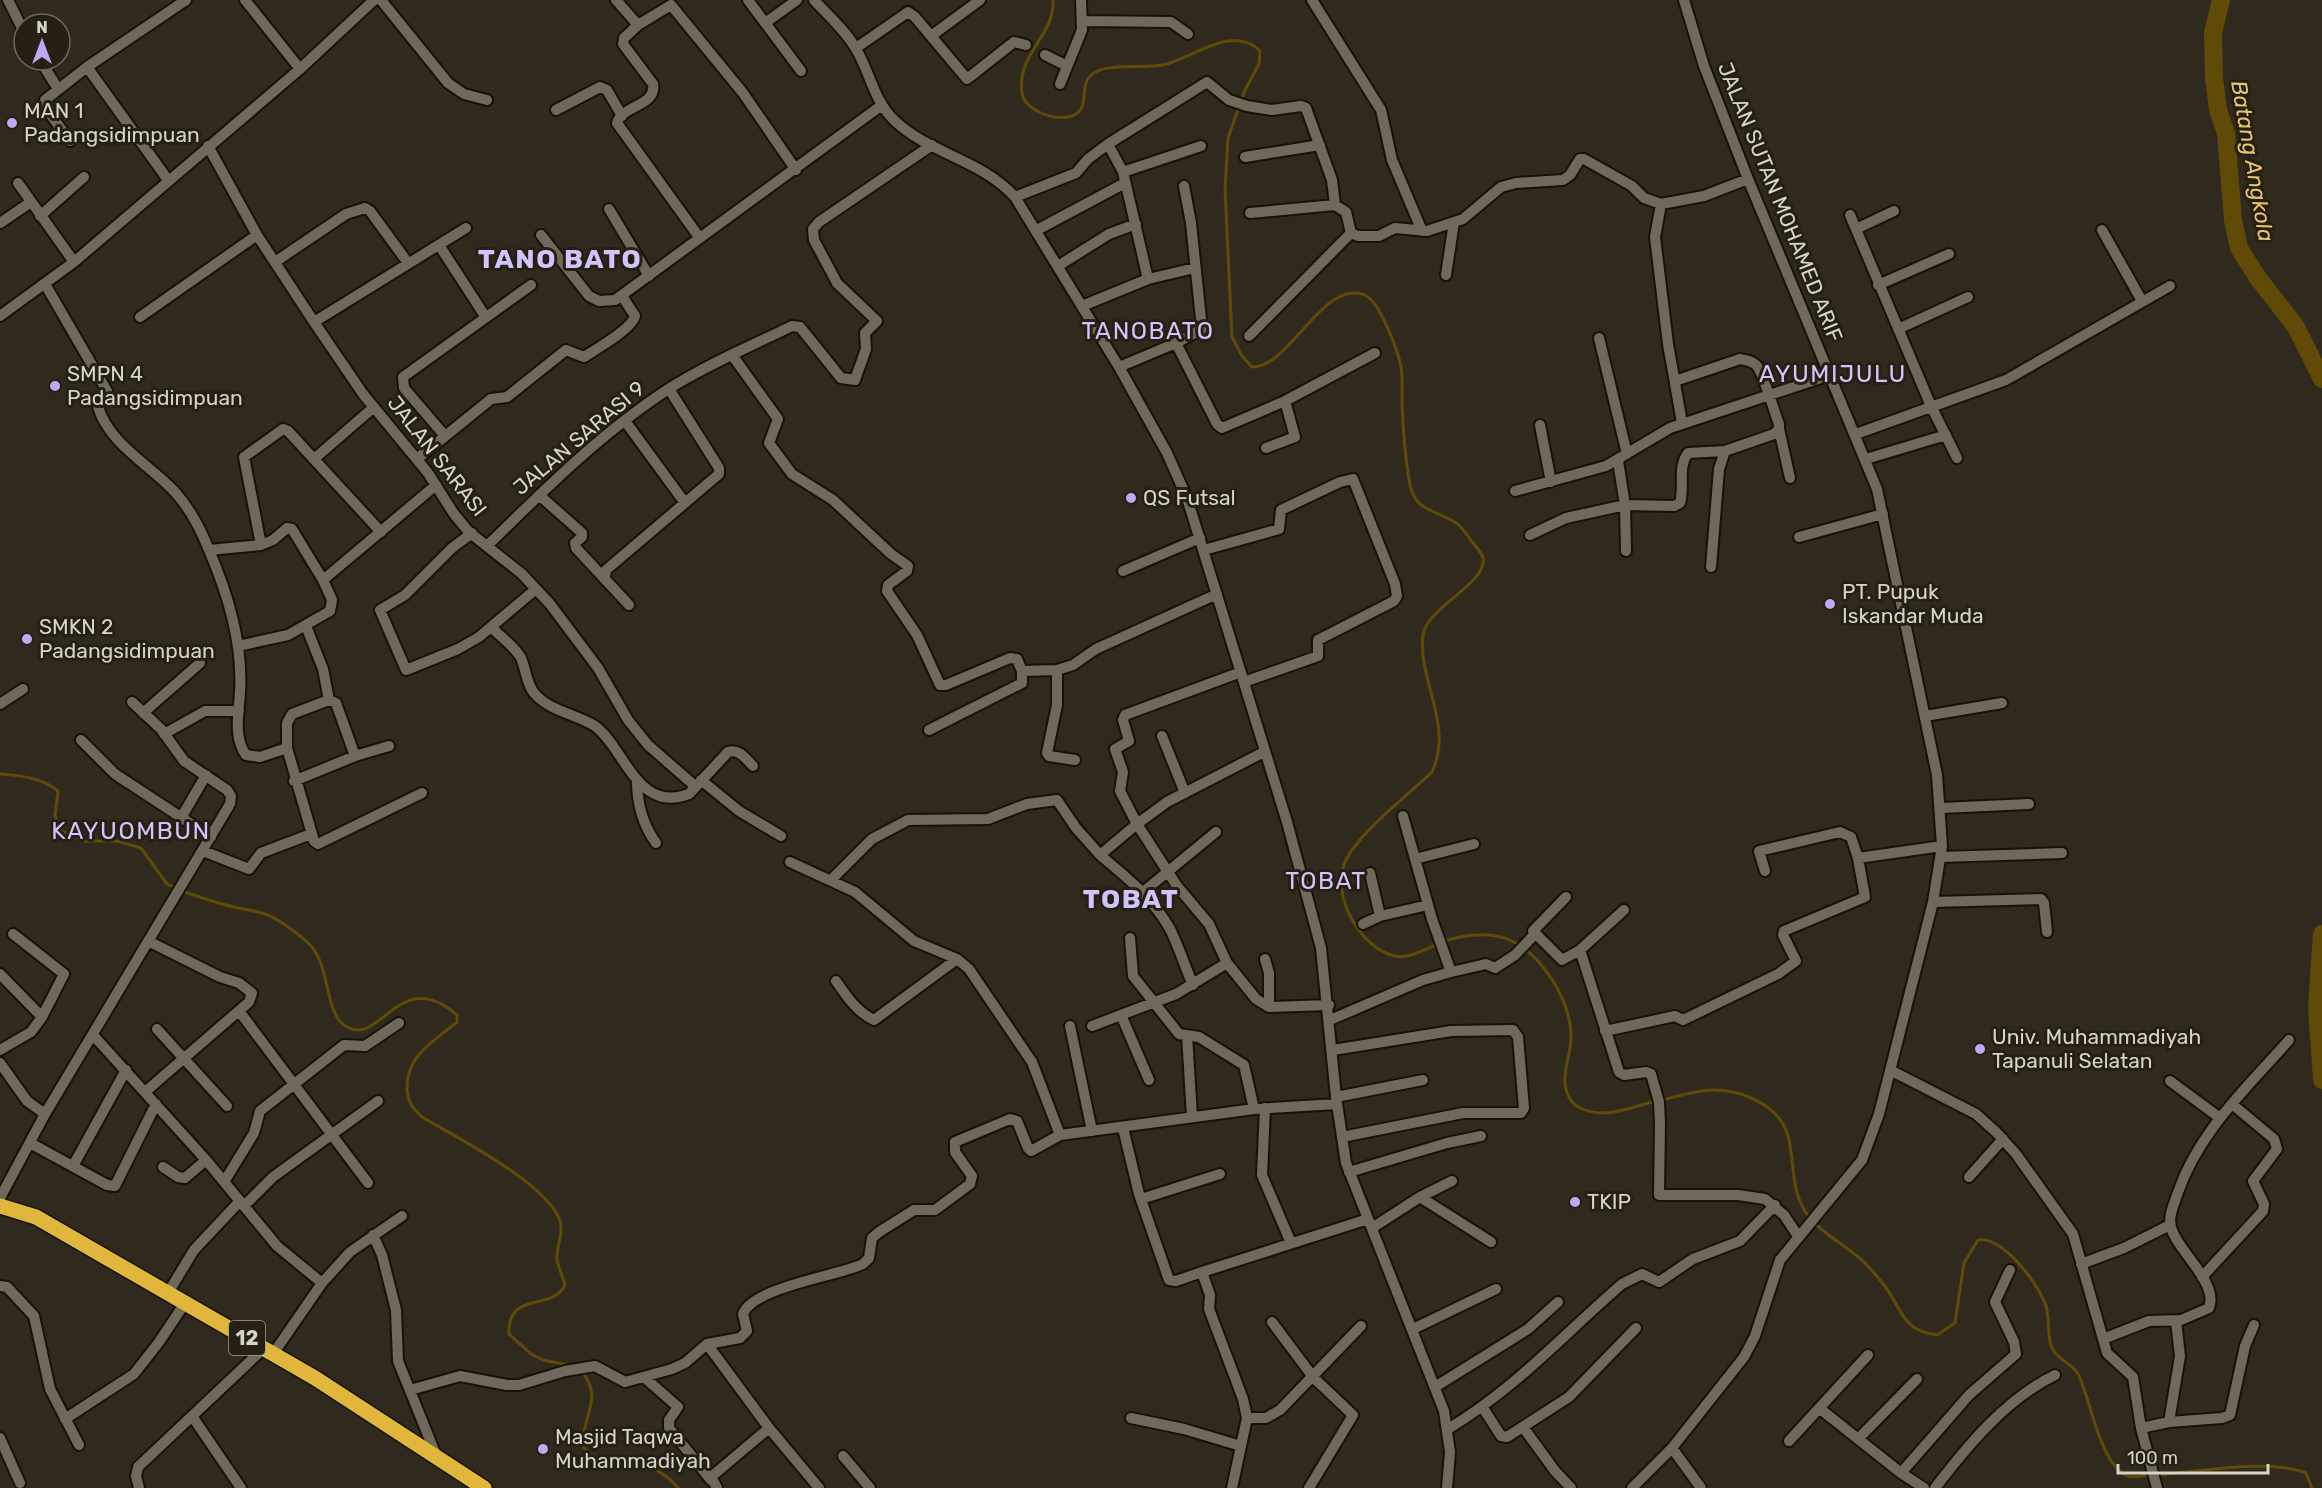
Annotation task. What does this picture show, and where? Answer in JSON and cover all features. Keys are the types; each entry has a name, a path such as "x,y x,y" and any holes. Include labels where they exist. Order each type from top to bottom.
{"highway":[{"name":"12","path":"0,1206 36,1217 268,1351 436,1455 483,1488"}],"street":[{"path":"70,141 44,105 45,100 87,67 186,0"},
{"path":"245,0 300,69"},
{"path":"0,316 74,262 300,69 374,0"},
{"path":"381,0 448,83 464,94 487,100"},
{"path":"616,0 638,25"},
{"path":"748,0 801,70"},
{"path":"765,23 797,0"},
{"path":"814,0 856,48 882,105 903,128 991,175 1015,197 1119,367 1167,453 1204,550 1287,822 1320,942 1329,1005 1337,1101 1349,1173 1435,1387 1448,1429 1450,1452 1447,1488"},
{"path":"931,36 980,0"},
{"path":"1060,84 1083,21 1081,0"},
{"path":"1312,0 1381,110 1392,160 1422,231"},
{"name":"JALAN SUTAN MOHAMED ARIF","path":"1632,1488 1672,1448 1750,1347 1776,1268 1801,1232 1828,1204 1862,1160 1879,1114 1933,902 1941,851 1941,808 1925,716 1883,514 1866,459 1748,179 1704,66 1684,0"},
{"path":"699,237 626,139 617,123 622,116 651,97 654,90 653,84 623,44 624,38 638,25 671,5 743,93 796,170"},
{"path":"856,48 908,12 967,79 1015,42 1026,45"},
{"path":"1083,21 1171,22 1188,33"},
{"path":"1045,55 1067,66"},
{"path":"87,67 168,180"},
{"path":"47,72 58,90"},
{"path":"1015,197 1076,173 1088,159 1108,144 1208,82 1229,100 1247,106 1265,110 1301,106 1306,108 1332,180 1335,205"},
{"path":"556,110 602,87 607,90 622,116"},
{"path":"542,235 590,296 603,302 622,296 699,237 796,170 882,105"},
{"path":"1108,144 1124,178 1148,279"},
{"name":"JALAN SARASI 9","path":"487,546 539,495 625,421 669,389 792,326 800,327 841,378 855,380 866,350 865,333 877,321 837,283 814,240 813,229 819,222 932,145"},
{"path":"1245,157 1320,145"},
{"name":"JALAN SARASI","path":"208,146 257,234 314,322 374,407 436,485 454,514 472,533 536,589 598,668 620,708 648,745 739,811 782,836"},
{"path":"1037,230 1124,178 1201,147"},
{"path":"1250,213 1335,205 1346,212 1351,232 1358,236 1378,236 1395,228 1422,231 1454,222 1479,209 1494,191 1501,188 1516,183 1563,180 1570,175 1580,159 1613,175 1644,198 1661,204 1704,196 1748,179"},
{"path":"40,216 84,177"},
{"path":"18,183 74,262"},
{"path":"1119,367 1176,343 1200,331 1203,327 1184,186"},
{"path":"0,223 31,202"},
{"path":"1661,204 1655,237 1682,423"},
{"path":"275,262 346,214 364,208 370,211 408,263"},
{"path":"609,209 649,276"},
{"path":"1856,229 1894,211"},
{"path":"1850,215 1931,406 1957,458"},
{"path":"1446,275 1454,222"},
{"path":"1058,266 1109,234 1136,224"},
{"path":"314,322 466,228"},
{"path":"2102,230 2142,301"},
{"path":"1249,336 1351,232"},
{"path":"140,317 257,234"},
{"path":"439,245 485,316"},
{"path":"1878,285 1949,254"},
{"path":"1082,306 1148,279 1195,268"},
{"path":"45,284 107,391 107,397 98,407 106,423 122,444 178,496 209,550 238,646 241,680 238,711 239,741 246,755 260,757 287,748"},
{"path":"445,436 404,388 402,380 485,316 531,285"},
{"path":"1856,434 2006,380 2170,286"},
{"path":"417,459 491,399 507,397 566,350 584,357 629,326 635,316 622,296"},
{"path":"1898,330 1968,297"},
{"path":"1599,338 1622,458 1626,551"},
{"path":"1176,343 1221,427 1285,401 1375,353"},
{"path":"732,355 778,419 769,443 785,466 854,517 891,554 908,566 907,571 888,585 887,591 917,635 940,685 946,685 1010,658 1017,659 1022,671 1022,683 929,730"},
{"path":"1675,381 1740,358 1757,365 1779,424 1790,478"},
{"path":"1515,490 1551,482 1622,458 1644,441 1682,423 1830,375"},
{"path":"605,576 606,570 719,474 669,389"},
{"path":"1266,448 1295,437 1285,401"},
{"path":"314,459 374,407"},
{"path":"625,421 685,503"},
{"path":"1540,425 1551,482"},
{"path":"261,545 244,457 285,429 381,532"},
{"path":"1530,535 1566,518 1625,505 1674,506 1680,503 1683,463 1688,453 1725,451 1774,434 1779,429"},
{"path":"1866,459 1946,435"},
{"path":"1711,567 1719,469 1725,451"},
{"path":"1204,550 1279,530 1281,510 1340,482 1353,479 1395,584 1397,596 1394,601 1318,640 1318,656 1242,677 1123,717 1129,738 1115,749 1123,772 1120,791 1137,824 1169,873 1209,924 1227,963 1256,999 1269,1007 1329,1005"},
{"path":"323,580 436,485"},
{"path":"539,495 582,533 582,537 575,546 605,576 629,605"},
{"path":"1799,537 1883,514"},
{"path":"209,550 240,549 261,545 273,540 287,528 292,529 323,580 332,600 332,609 306,626 288,634 238,646"},
{"path":"472,533 452,548 405,595 384,607 381,614 406,670 459,649 492,628 536,589"},
{"path":"1123,571 1200,538"},
{"path":"1022,671 1057,670 1073,665 1114,640 1217,594"},
{"path":"306,626 323,669 329,700"},
{"path":"492,628 517,653 536,695 600,731 637,781 663,796 683,796 733,750 739,752 753,766"},
{"path":"143,714 200,663"},
{"path":"1057,670 1056,713 1047,753 1049,756 1075,760"},
{"path":"0,704 23,689"},
{"path":"355,756 336,703 329,700 292,714 287,723 287,748 294,781 315,843 321,844 422,793"},
{"path":"0,1198 45,1114 230,804 231,796 220,783 184,761 164,734 132,702"},
{"path":"1925,716 2002,703"},
{"path":"164,734 205,711 238,711"},
{"path":"1162,736 1185,793"},
{"path":"81,740 115,774 211,837"},
{"path":"294,781 355,756 389,746"},
{"path":"1100,855 1137,824 1185,793 1264,752"},
{"path":"181,818 206,775"},
{"path":"637,781 642,814 648,832 656,843"},
{"path":"832,879 865,845 905,821 925,818 988,819 1028,804 1057,800 1076,828 1100,855 1143,892 1170,930 1193,985"},
{"path":"1941,808 2029,804"},
{"path":"1403,816 1437,935 1451,972"},
{"path":"1143,892 1169,873 1216,832"},
{"path":"1605,1031 1675,1016 1683,1020 1778,974 1796,961 1782,935 1784,931 1865,897 1858,858 1851,837 1840,832 1759,851 1765,871"},
{"path":"203,851 249,869 261,853 311,834"},
{"path":"1415,860 1474,844"},
{"path":"1858,858 1941,851 2062,853"},
{"path":"790,862 832,879 855,892 914,941 957,959 981,984 1032,1062 1060,1135"},
{"path":"1370,873 1380,916"},
{"path":"1330,1020 1418,982 1486,964 1495,968 1528,942 1534,926 1566,897"},
{"path":"1933,902 2041,899 2044,903 2047,932"},
{"path":"1363,924 1380,916 1428,905"},
{"path":"1528,942 1562,960 1580,950 1624,910"},
{"path":"0,1050 31,1032 42,1017 64,974 13,934"},
{"path":"1130,938 1133,976 1175,1030 1187,1038 1199,1037 1244,1065 1260,1108 1262,1175 1291,1243"},
{"path":"145,1092 239,1011 252,996 246,987 148,941"},
{"path":"1580,950 1620,1074 1646,1072 1651,1074 1659,1102 1659,1195 1738,1195 1765,1199 1775,1205 1801,1232"},
{"path":"836,981 856,1010 865,1012 874,1020 957,959"},
{"path":"1265,959 1269,974 1269,1007"},
{"path":"1092,1026 1193,985 1227,963"},
{"path":"0,974 42,1017"},
{"path":"239,1011 368,1183"},
{"path":"1121,1015 1149,1080"},
{"path":"224,1182 254,1132 260,1111 344,1045 365,1046 399,1023"},
{"path":"1070,1026 1092,1131"},
{"path":"158,1029 227,1106"},
{"path":"1333,1050 1465,1030 1513,1030 1518,1036 1524,1108 1521,1113 1463,1113 1342,1137"},
{"path":"93,1035 206,1160 278,1246 322,1283"},
{"path":"1187,1038 1192,1117"},
{"path":"2103,1339 2149,1321 2176,1321 2209,1308 2210,1299 2202,1277 2174,1235 2170,1225 2171,1213 2190,1163 2210,1129 2289,1040"},
{"path":"0,1063 3,1075 27,1101 45,1114"},
{"path":"73,1166 126,1070"},
{"path":"1890,1070 1976,1114 2003,1139 2066,1222 2073,1234 2110,1358 2133,1377 2141,1428 2157,1486"},
{"path":"410,1390 460,1376 507,1385 519,1385 565,1371 595,1366 625,1382 645,1378 685,1363 707,1344 740,1338 747,1330 743,1314 745,1309 788,1286 863,1264 869,1258 872,1238 879,1232 914,1210 934,1210 970,1184 972,1176 955,1152 955,1142 1010,1119 1017,1121 1030,1150 1038,1149 1060,1135 1260,1108 1337,1101 1423,1080"},
{"path":"2170,1081 2220,1118"},
{"path":"168,1293 194,1250 242,1204 273,1177 378,1101"},
{"path":"30,1143 107,1185 115,1186 156,1104"},
{"path":"2202,1277 2263,1211 2264,1204 2253,1181 2277,1149 2274,1139 2232,1104"},
{"path":"1123,1128 1141,1199 1169,1280 1176,1281 1291,1243 1370,1223 1452,1181"},
{"path":"1349,1173 1447,1143 1481,1136"},
{"path":"1968,1177 2003,1139"},
{"path":"163,1167 178,1177 185,1178 206,1160"},
{"path":"1141,1199 1220,1174"},
{"path":"1420,1197 1491,1242"},
{"path":"1448,1429 1483,1408 1551,1351 1622,1284 1642,1274 1659,1282 1693,1259 1731,1246 1757,1226 1775,1205"},
{"path":"139,1488 136,1476 138,1467 192,1416 268,1351 350,1252 402,1216"},
{"path":"2081,1264 2124,1248 2170,1225"},
{"path":"373,1235 382,1255 396,1310 399,1361 436,1455"},
{"path":"1900,1473 1968,1395 2016,1354 2014,1342 1995,1302 2010,1270"},
{"path":"1202,1272 1210,1295 1209,1309 1243,1399 1247,1418 1232,1488"},
{"path":"0,1286 7,1287 34,1316 50,1389 79,1445"},
{"path":"1413,1329 1496,1289"},
{"path":"1435,1387 1528,1329 1558,1302"},
{"path":"65,1419 134,1374 185,1303"},
{"path":"2169,1422 2180,1356 2176,1321"},
{"path":"1272,1322 1313,1377 1353,1417 1309,1488"},
{"path":"2141,1428 2169,1422 2222,1418 2230,1415 2247,1340 2254,1325"},
{"path":"1247,1418 1266,1418 1274,1415 1361,1326"},
{"path":"1483,1408 1502,1437 1507,1437 1579,1387 1636,1328"},
{"path":"707,1344 768,1428 819,1488"},
{"path":"1789,1441 1868,1355"},
{"path":"1935,1488 1960,1455 2019,1397 2055,1375"},
{"path":"645,1378 678,1407 669,1420 669,1428 714,1484"},
{"path":"1858,1439 1917,1379"},
{"path":"1819,1408 1900,1473 1924,1488"},
{"path":"192,1416 238,1487"},
{"path":"1131,1418 1184,1429 1241,1446"},
{"path":"1523,1427 1555,1472 1571,1488"},
{"path":"714,1484 711,1477 768,1428"},
{"path":"0,1438 3,1455 20,1483"},
{"path":"1672,1448 1701,1488"},
{"path":"843,1456 870,1488"}],"waterway":[{"path":"1053,0 1048,24 1030,56 1022,79 1022,93 1025,100 1031,107 1049,116 1068,117 1081,109 1088,79 1097,71 1115,67 1163,65 1225,42 1249,43 1260,51 1259,64 1245,90 1228,138 1225,189 1232,337 1242,356 1252,367 1266,363 1280,354 1335,299 1350,293 1365,295 1371,299 1388,328 1401,367 1404,442 1415,499 1426,508 1459,525 1483,558 1482,567 1476,577 1434,615 1423,635 1425,670 1438,720 1438,754 1432,772 1362,838 1346,860 1342,873 1345,903 1351,918 1370,943 1382,951 1400,957 1438,944"},
{"name":"Batang Angkola","path":"2221,0 2213,33 2214,78 2218,110 2226,133 2233,220 2239,248 2258,278 2296,327 2322,379"},
{"path":"0,774 30,778 52,787 58,791 55,815 59,830 85,841 117,841 141,848 167,884 176,888"},
{"path":"182,891 221,904 266,914 280,921 303,939 317,955 334,1012 347,1027 359,1030 371,1026 393,1009 421,998 437,1002 457,1015 457,1022 430,1043 416,1058 408,1078 408,1098 422,1117 477,1148 518,1175 550,1204 559,1218 561,1233 557,1259 565,1285 559,1293 550,1298 522,1306 515,1312 510,1320 509,1334 531,1354 543,1360 573,1366"},
{"name":"Batang Angkola","path":"2322,934 2317,1006 2322,1080"},
{"path":"1444,941 1478,935 1493,935 1519,945 1542,966 1557,987 1568,1015 1571,1037 1565,1086 1574,1104 1590,1111 1609,1113 1656,1101"},
{"path":"1662,1100 1709,1090 1727,1091 1760,1102 1777,1116 1788,1136 1797,1193 1805,1211 1818,1226 1869,1267 1884,1285 1904,1318 1916,1329 1937,1335 1955,1323 1964,1263 1978,1240 1998,1245 2018,1262 2041,1294 2048,1314 2052,1348 2078,1374 2097,1430 2110,1459 2128,1476 2151,1475"},
{"path":"581,1371 588,1381 592,1400 583,1437 584,1448 590,1454 602,1459 626,1459 645,1464 664,1475 678,1488"},
{"path":"2157,1475 2233,1467 2273,1467 2306,1473 2312,1488"}],"place":[{"name":"MAN 1 Padangsidimpuan","path":"12,123"},
{"name":"SMPN 4 Padangsidimpuan","path":"55,386"},
{"name":"QS Futsal","path":"1131,498"},
{"name":"PT. Pupuk Iskandar Muda","path":"1830,604"},
{"name":"SMKN 2 Padangsidimpuan","path":"27,639"},
{"name":"Univ. Muhammadiyah Tapanuli Selatan","path":"1980,1049"},
{"name":"TKIP","path":"1575,1202"},
{"name":"Masjid Taqwa Muhammadiyah","path":"543,1449"}],"district":[{"name":"TANO BATO","path":"560,259"},
{"name":"TANOBATO","path":"1148,331"},
{"name":"AYUMIJULU","path":"1833,374"},
{"name":"KAYUOMBUN","path":"131,831"},
{"name":"TOBAT","path":"1326,881"},
{"name":"TOBAT","path":"1131,899"}]}
